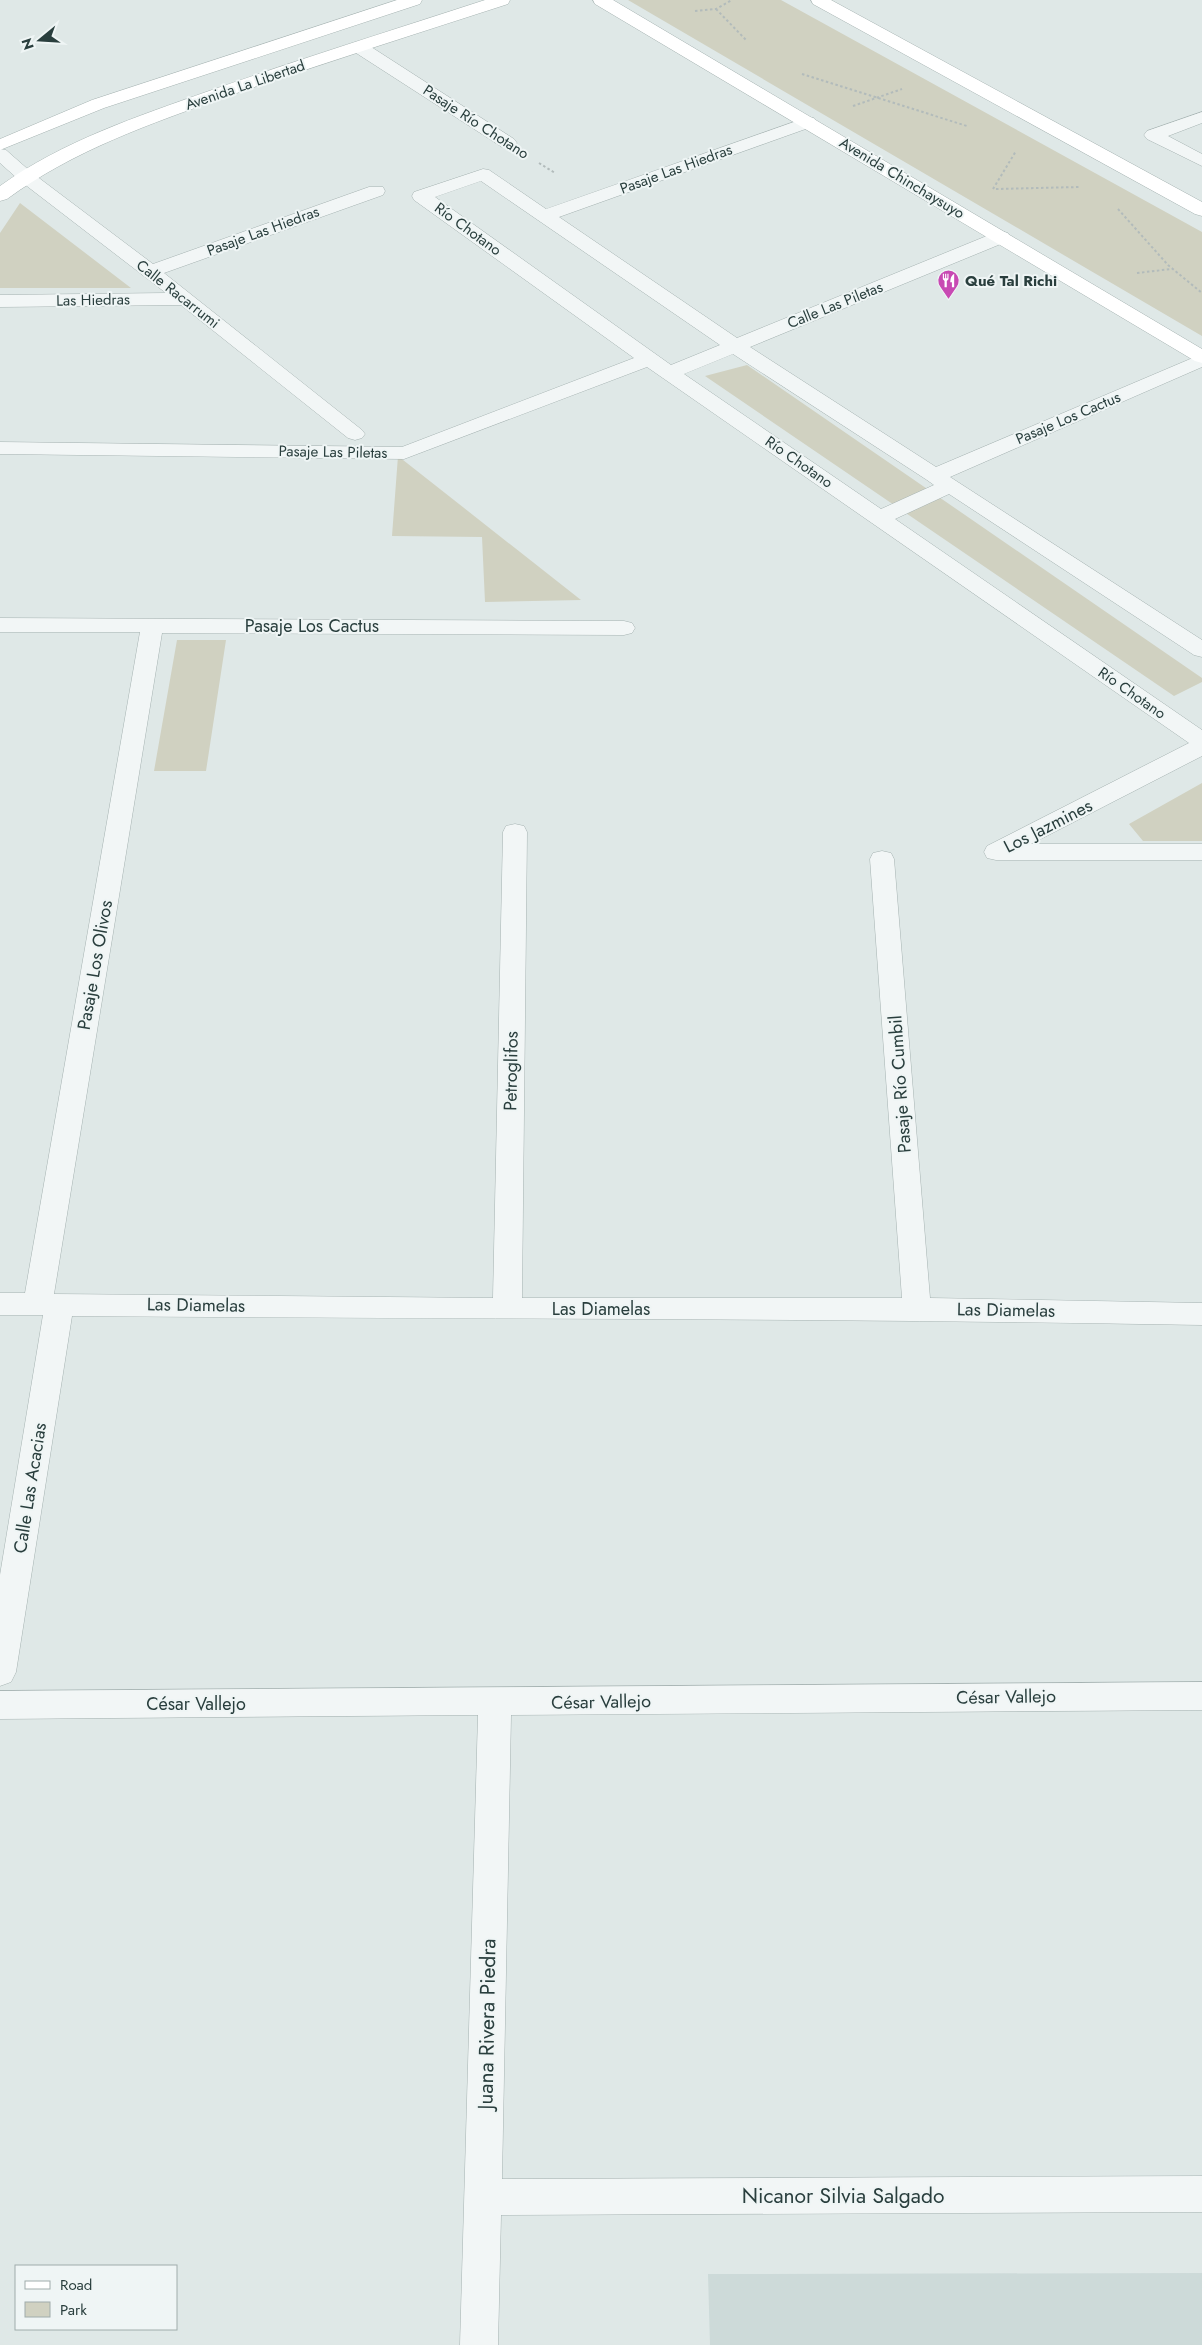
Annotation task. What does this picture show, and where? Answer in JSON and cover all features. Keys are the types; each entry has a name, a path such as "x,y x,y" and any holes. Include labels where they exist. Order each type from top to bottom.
{"street":[{"name":"Avenida La Libertad","path":"0,146 98,104 414,0"},
{"name":"Avenida La Libertad","path":"0,195 25,176 77,148 128,126 236,88 502,0"},
{"name":"Avenida Chinchaysuyo","path":"601,0 1001,237 1202,359"},
{"path":"818,0 1202,210"},
{"name":"Pasaje Río Chotano","path":"359,47 508,142"},
{"path":"206,67 236,88"},
{"path":"1202,117 1153,135 1202,161"},
{"name":"Pasaje Las Hiedras","path":"544,216 808,122"},
{"name":"Calle Racarrumi","path":"0,154 25,176 186,299 355,434"},
{"name":"Río Chotano","path":"1202,650 735,346 483,174 421,196 669,373 1202,741"},
{"name":"Pasaje Las Hiedras","path":"150,272 376,191"},
{"name":"Calle Las Piletas","path":"669,373 1001,237"},
{"name":"Las Hiedras","path":"0,302 186,299"},
{"name":"Pasaje Las Piletas","path":"0,448 404,453 649,359"},
{"name":"Pasaje Los Cactus","path":"880,518 942,481 1202,359"},
{"name":"Pasaje Los Cactus","path":"0,625 624,628"},
{"name":"Pasaje Los Olivos","path":"48,1304 152,626"},
{"name":"Los Jazmines","path":"1202,746 996,852 1202,852"},
{"name":"Petroglifos","path":"507,1309 515,832"},
{"name":"Pasaje Río Cumbil","path":"882,858 917,1309"},
{"name":"Las Diamelas","path":"0,1304 507,1309 917,1309 1202,1314"},
{"name":"Calle Las Acacias","path":"0,1672 48,1304"},
{"name":"César Vallejo","path":"0,1705 495,1703 1202,1696"},
{"name":"Juana Rivera Piedra","path":"479,2345 495,1703"},
{"name":"Nicanor Silvia Salgado","path":"483,2196 1202,2194"}],"path":[{"path":"689,11 716,9 732,0"},
{"path":"716,9 749,43"},
{"path":"808,122 949,71"},
{"path":"796,72 970,127"},
{"name":"Pasaje Río Chotano","path":"508,142 592,199"},
{"path":"1019,146 993,189 1084,187"},
{"path":"1114,206 1152,244 1171,269 1188,285 1202,293"}],"shaded area":[{"path":"1202,2273 1202,2345 710,2345 708,2274"}],"green space":[{"path":"628,0 781,0 1202,232 1202,336"},
{"path":"20,203 131,288 0,288 0,233"},
{"path":"747,365 1202,678 1202,682 1174,696 705,376"},
{"path":"398,456 581,600 485,602 482,537 392,536"},
{"path":"177,640 226,640 206,771 154,771"},
{"path":"1202,783 1202,841 1143,841 1129,824"}],"place":[{"name":"Qué Tal Richi","path":"949,300"}]}
